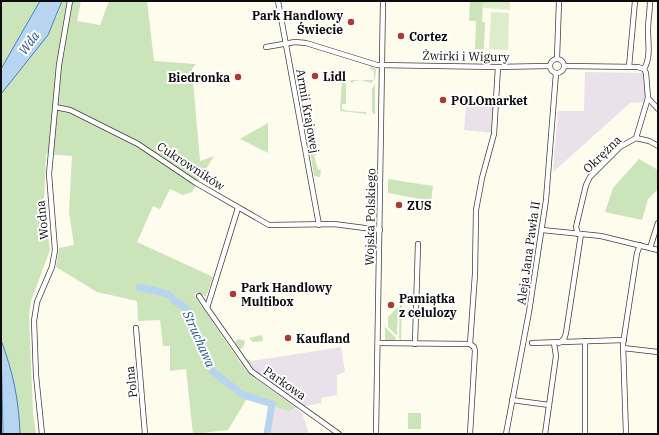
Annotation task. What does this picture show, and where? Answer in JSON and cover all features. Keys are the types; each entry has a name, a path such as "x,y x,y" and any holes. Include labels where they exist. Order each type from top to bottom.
{"street":[{"name":"Wodna","path":"42,434 34,326 37,302 52,267 55,250 49,181 61,50 70,1"},
{"name":"Armii Krajowej","path":"278,1 319,225"},
{"name":"Wojska Polskiego","path":"376,434 383,1"},
{"path":"557,58 559,1"},
{"path":"629,67 635,1"},
{"path":"650,1 648,29 649,46 647,61 644,69 646,73 648,98 658,109"},
{"name":"Żwirki i Wigury","path":"266,47 306,43 382,65 498,67 549,66"},
{"path":"557,58 562,61 564,66"},
{"path":"557,58 551,61 549,66 551,71 556,73 562,70 564,66"},
{"path":"564,66 629,67 644,69"},
{"path":"470,344 475,281 476,210 482,178 493,138 498,67"},
{"name":"Aleja Jana Pawła II","path":"506,434 530,312 542,230 547,189 556,73"},
{"name":"Okrężna","path":"636,138 648,98"},
{"name":"Cukrowników","path":"55,107 70,110 138,144 238,208 272,226 334,224 380,230"},
{"name":"Okrężna","path":"566,333 579,234 576,227 586,185 590,177 620,147 636,138 648,141 658,146"},
{"path":"208,308 238,208"},
{"path":"650,248 658,222"},
{"path":"542,230 601,236 658,250"},
{"path":"415,344 418,244"},
{"path":"626,434 623,348 637,253 640,245"},
{"name":"Parkowa","path":"198,296 208,308 251,371 339,434"},
{"name":"Polna","path":"136,328 146,434"},
{"path":"566,333 568,338 575,341"},
{"path":"556,343 564,339 566,333"},
{"path":"532,343 624,340"},
{"path":"585,341 585,434"},
{"path":"378,343 470,344 474,347 470,434"},
{"path":"545,434 556,356 556,343"},
{"path":"556,356 564,343"},
{"path":"623,348 658,352"},
{"path":"512,400 549,405"}],"shaded area":[{"path":"585,72 644,73 646,102 630,103 553,172 558,111 584,111"},
{"path":"467,95 479,96 480,102 494,102 492,133 464,130"},
{"path":"341,347 345,372 337,375 337,395 321,398 322,403 296,408 251,376 240,363"},
{"path":"274,403 289,405 302,413 309,434 268,434"}],"green space":[{"path":"1,1 40,1 1,69"},
{"path":"62,1 81,1 77,21 100,25 109,1 147,1 154,61 196,64 192,69 200,161 214,156 192,192 183,195 170,189 160,209 153,206 137,242 213,277 206,297 197,292 194,295 246,371 296,408 288,411 248,397 228,430 193,434 186,369 170,371 170,346 163,346 160,320 138,321 137,301 97,292 56,267 59,248 74,245 69,212 72,156 46,154 44,202 50,250 31,301 29,315 33,413 36,434 20,434 15,386 1,340 1,94 38,47 57,16"},
{"path":"470,1 483,1 482,22 485,22 484,49 475,49 476,21 469,21"},
{"path":"483,1 510,1 510,10 483,8"},
{"path":"491,12 509,13 508,50 489,49"},
{"path":"370,66 376,69 374,80 374,70 370,69"},
{"path":"342,80 344,80 346,85 346,104 342,104 342,109 348,111 366,112 367,114 340,111"},
{"path":"351,80 361,80 354,81 353,83 350,82"},
{"path":"361,80 374,80 371,83"},
{"path":"375,84 374,114 372,112 372,89"},
{"path":"268,123 268,153 240,139"},
{"path":"310,151 317,151 316,155 314,155 318,170 321,169 320,177 314,176"},
{"path":"639,159 658,170 658,189 648,199 642,220 605,212 613,188"},
{"path":"388,179 433,186 431,201 388,193"},
{"path":"400,302 402,302 401,341 399,338"},
{"path":"398,307 396,335 388,327 388,317"},
{"path":"385,327 396,338 395,340 385,340"},
{"path":"262,335 263,341 253,342 249,338"},
{"path":"238,339 245,341 244,346 240,350 247,359 250,360 251,368 236,345 235,342"},
{"path":"408,413 421,413 421,429 408,429"}],"water":[{"name":"Wda","path":"40,1 62,1 48,35 1,94 1,69"},
{"path":"1,340 15,386 20,434 3,434"}],"waterway":[{"name":"Struchawa","path":"139,287 168,294 176,302 182,305 189,312 191,321 212,371 243,395 272,404 267,434"}],"place":[{"name":"Park Handlowy Świecie","path":"351,22"},
{"name":"Cortez","path":"401,36"},
{"name":"Lidl","path":"315,76"},
{"name":"Biedronka","path":"238,77"},
{"name":"POLOmarket","path":"443,100"},
{"name":"ZUS","path":"399,205"},
{"name":"Park Handlowy Multibox","path":"233,294"},
{"name":"Pamiątka z celulozy","path":"391,305"},
{"name":"Kaufland","path":"288,338"}]}
